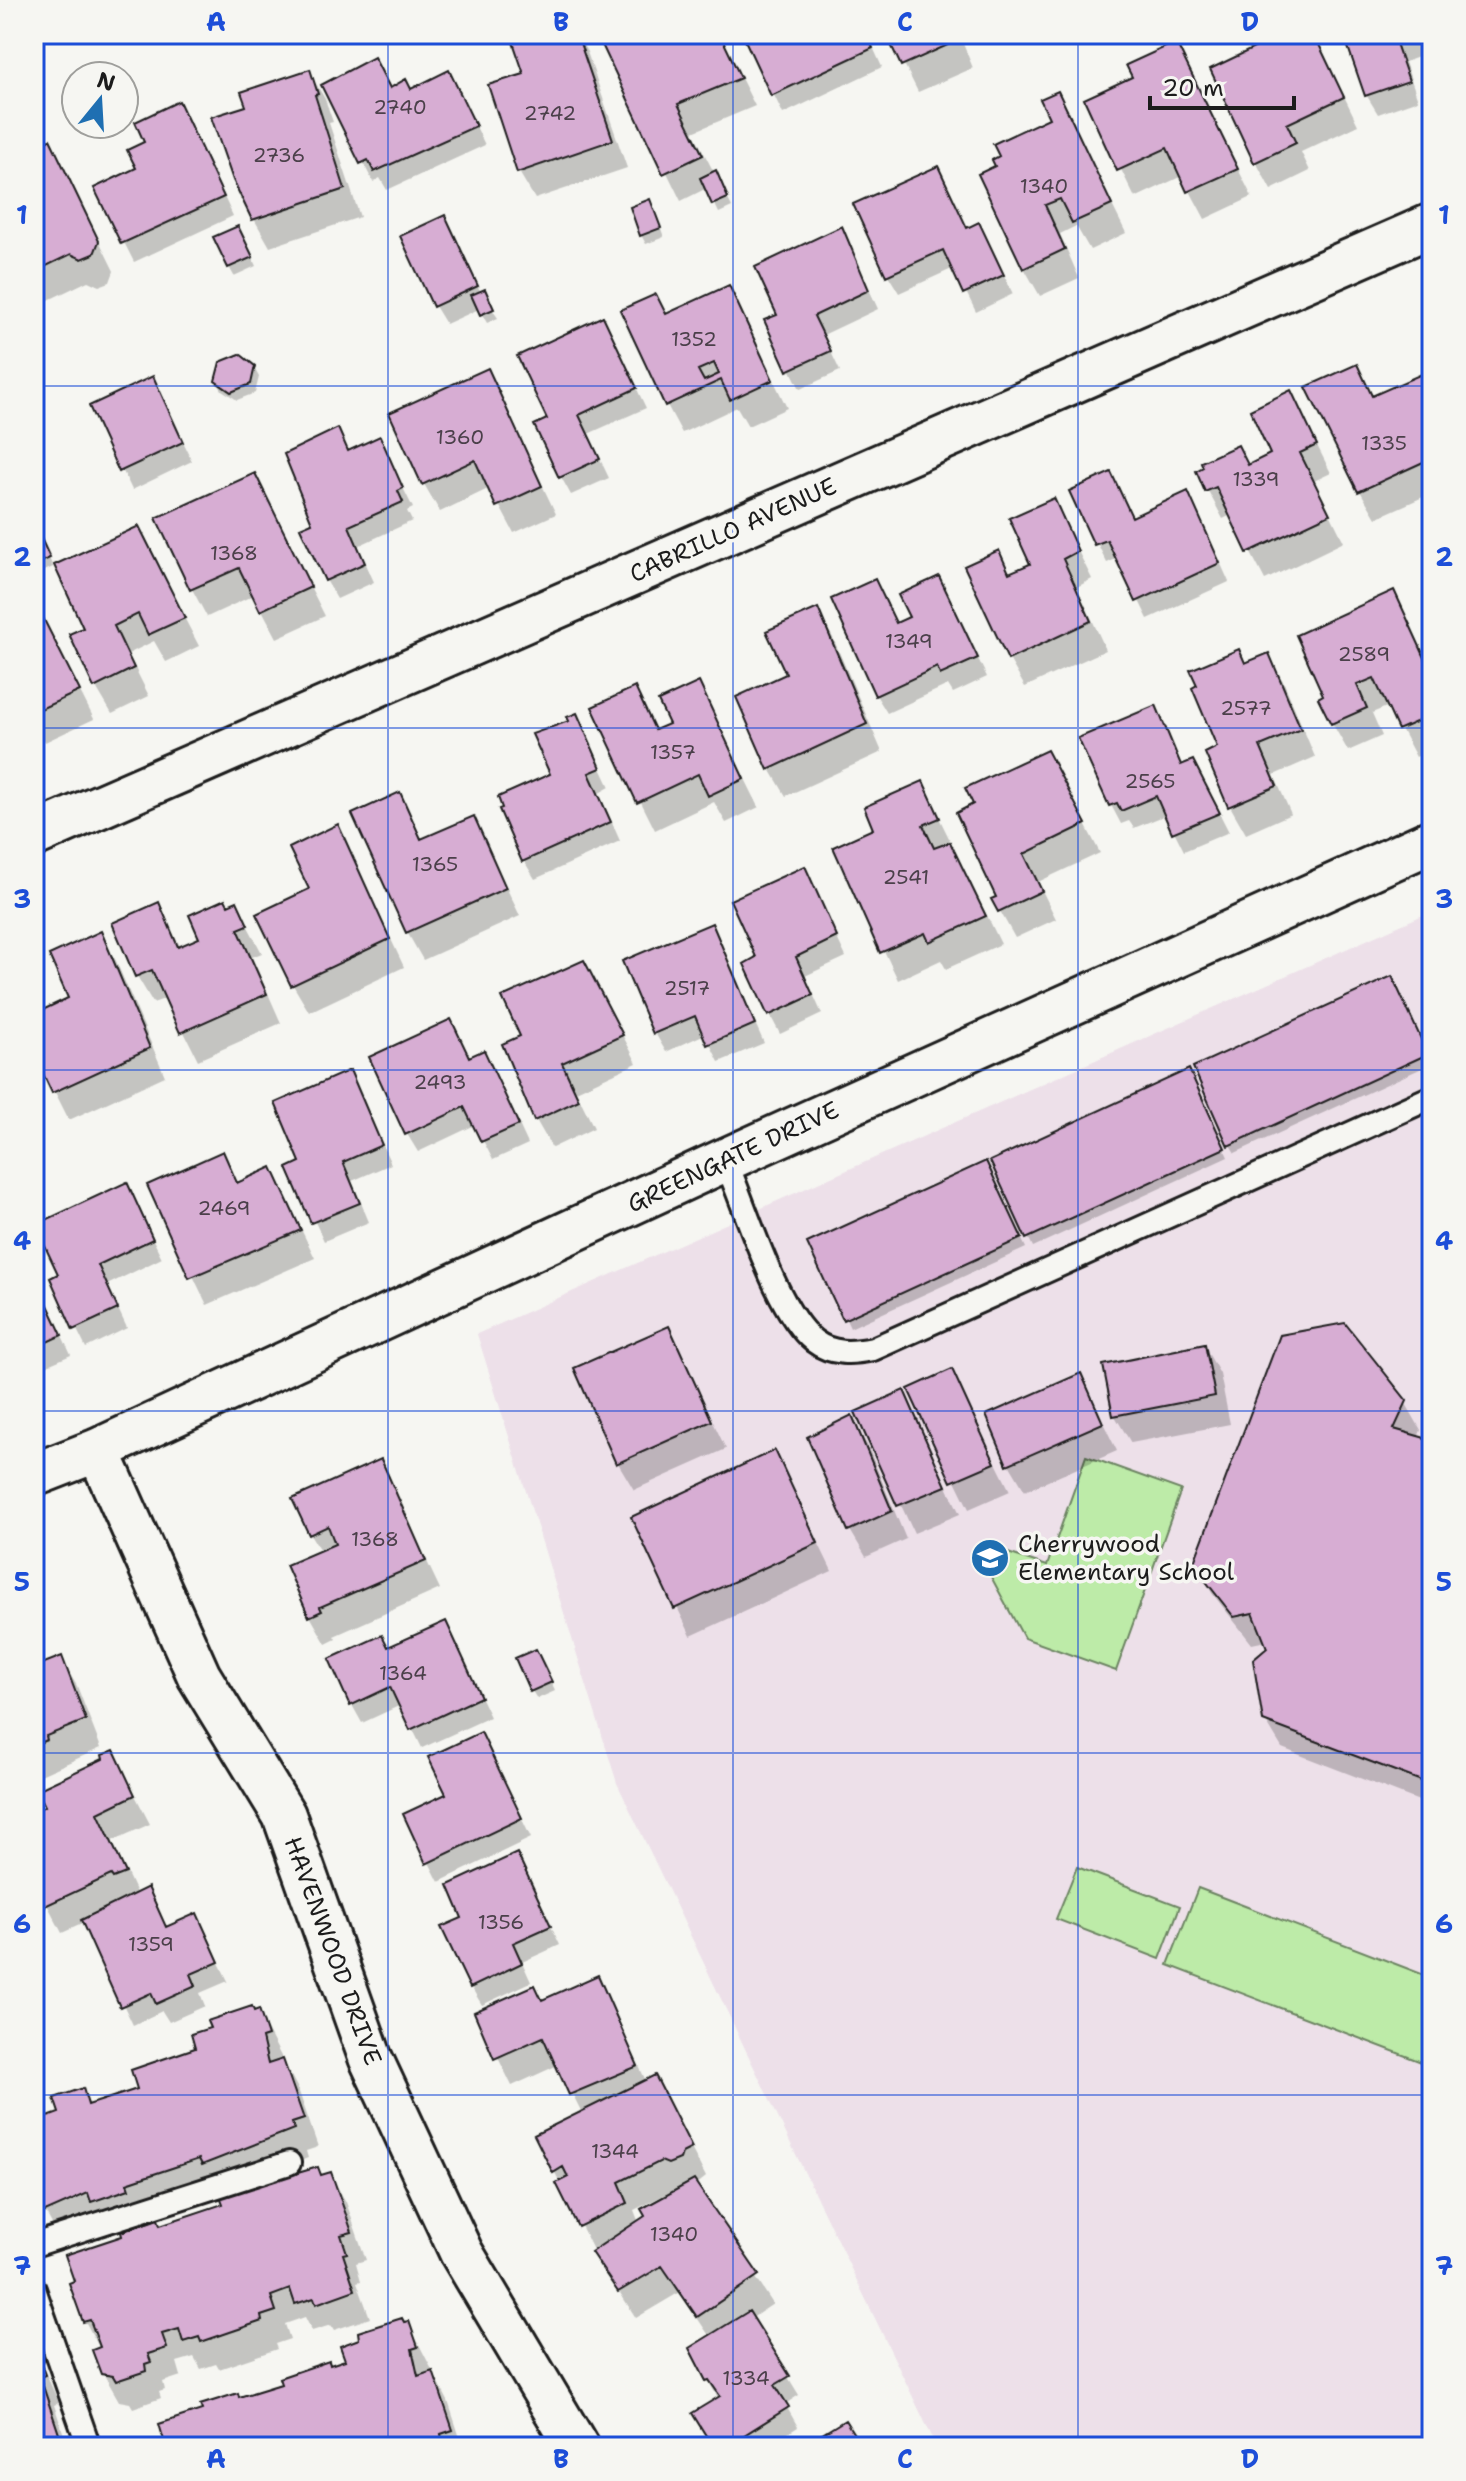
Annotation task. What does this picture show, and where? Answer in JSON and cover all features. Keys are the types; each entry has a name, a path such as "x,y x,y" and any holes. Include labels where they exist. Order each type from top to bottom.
{"street":[{"name":"CABRILLO AVENUE","path":"34,835 1432,225"},
{"name":"GREENGATE DRIVE","path":"34,1475 98,1450 725,1160 1432,841"},
{"name":"HAVENWOOD DRIVE","path":"98,1450 199,1676 284,1815 370,2057 461,2252 577,2447"}],"lane":[{"path":"725,1160 790,1316 816,1343 846,1354 873,1349 1432,1097"},
{"path":"34,2245 289,2163"},
{"path":"34,2289 89,2447"}],"shaded area":[{"name":"Cherrywood Elementary School","path":"1432,911 1432,2447 937,2447 617,1783 477,1334"}],"green space":[{"path":"1086,1456 1181,1490 1116,1671 1024,1638 989,1573 999,1550 1047,1566"},
{"path":"1077,1867 1180,1906 1160,1959 1056,1919"},
{"path":"1198,1888 1432,1978 1432,2066 1168,1965"}],"building":[{"path":"536,34 577,34 613,140 517,173 488,85 524,74 513,42"},
{"path":"597,34 651,34 654,40 673,34 676,40 689,34 720,34 741,78 678,104 703,155 663,174"},
{"path":"754,34 867,34 873,48 771,96 744,38"},
{"path":"886,34 957,34 959,40 901,66"},
{"path":"1271,34 1314,34 1344,97 1287,124 1296,143 1254,163 1210,69 1273,39"},
{"path":"1357,34 1421,34 1396,43 1409,81 1365,96 1347,44 1359,39"},
{"path":"1176,42 1238,169 1187,192 1167,148 1117,171 1084,99 1132,77 1126,65"},
{"path":"374,57 390,88 406,79 411,89 449,70 476,126 374,172 368,160 360,164 321,85"},
{"path":"310,69 318,94 315,95 345,189 252,220 233,180 211,117 246,106 241,92"},
{"path":"1058,91 1112,205 1072,223 1060,199 1045,205 1065,249 1023,269 978,174 995,166 992,160 999,156 993,144 1049,118 1040,99"},
{"path":"179,101 224,197 121,244 94,188 136,168 127,150 144,142 140,120"},
{"path":"50,139 99,241 94,254 82,259 71,254 34,272 34,146"},
{"path":"938,166 967,228 979,222 1004,275 963,294 943,250 886,276 853,204"},
{"path":"716,170 728,198 712,205 700,178"},
{"path":"650,199 661,228 640,236 630,207"},
{"path":"445,215 478,286 433,307 400,236"},
{"path":"238,226 253,257 228,268 213,237"},
{"path":"842,226 869,290 814,316 831,351 787,371 764,320 777,315 755,267"},
{"path":"729,285 773,380 730,400 721,380 665,406 620,310 656,294 666,314","holes":["714,363 719,374 704,381 698,370"]},
{"path":"485,289 494,309 480,315 471,295"},
{"path":"603,316 637,388 579,415 600,459 559,478 534,425 547,419 517,356"},
{"path":"240,354 255,366 251,384 231,392 215,381 220,362"},
{"path":"1357,364 1372,396 1424,373 1432,391 1432,458 1358,492 1306,387"},
{"path":"488,368 542,486 496,507 475,460 422,485 389,413"},
{"path":"153,376 183,442 119,472 89,406"},
{"path":"1291,390 1317,445 1300,453 1330,514 1247,553 1216,487 1205,492 1196,471 1203,467 1201,462 1238,445 1248,465 1270,454 1250,410"},
{"path":"338,428 348,451 380,436 403,488 398,491 403,502 349,526 365,563 325,581 300,528 312,523 284,454"},
{"path":"1111,472 1132,517 1188,491 1220,563 1136,602 1107,540 1094,545 1069,491"},
{"path":"255,473 311,587 260,611 239,568 190,590 156,518"},
{"path":"1054,498 1078,551 1063,559 1091,621 1008,660 964,566 999,550 1009,573 1030,564 1009,518"},
{"path":"139,526 185,618 148,635 138,614 114,626 134,668 94,688 69,634 83,628 54,565"},
{"path":"39,534 50,558 34,565 34,536"},
{"path":"939,576 978,658 940,675 937,667 875,696 831,599 875,579 896,623 909,617 898,595"},
{"path":"1394,590 1432,673 1432,715 1398,730 1374,678 1357,685 1367,708 1331,724 1318,698 1323,695 1296,635"},
{"path":"34,600 80,691 34,712"},
{"path":"818,608 867,724 768,770 736,697 786,674 766,631"},
{"path":"1239,649 1245,663 1269,653 1301,729 1260,746 1277,786 1228,807 1205,753 1217,747 1192,688 1197,685 1190,670"},
{"path":"699,682 744,779 708,796 698,774 637,803 592,707 635,687 655,730 669,724 658,701"},
{"path":"1156,705 1181,765 1193,760 1220,813 1172,833 1156,796 1121,811 1117,803 1109,806 1078,738"},
{"path":"577,713 601,768 589,773 611,822 522,862 499,809 502,808 498,797 550,774 532,734 569,721 567,717"},
{"path":"1047,750 1086,824 1024,854 1042,891 998,912 991,899 996,897 956,813 973,804 965,788"},
{"path":"923,781 940,818 923,825 934,848 950,842 986,916 929,942 925,933 880,953 833,847 873,829 864,807"},
{"path":"400,792 421,839 474,816 506,888 406,933 352,814"},
{"path":"338,824 390,939 291,986 256,914 309,889 289,848"},
{"path":"805,866 837,937 796,957 813,995 768,1016 744,964 756,957 730,900"},
{"path":"225,899 228,905 237,901 248,925 238,929 267,994 180,1033 152,970 135,977 112,923 159,902 178,947 199,938 189,915"},
{"path":"712,923 755,1024 707,1045 695,1016 653,1034 622,961"},
{"path":"101,931 150,1048 52,1093 34,1055 34,1014 68,998 49,955"},
{"path":"584,960 623,1035 562,1063 579,1100 534,1121 502,1044 520,1036 502,997"},
{"path":"1392,976 1428,1054 1228,1146 1193,1067"},
{"path":"451,1019 469,1057 484,1050 519,1125 481,1142 464,1107 405,1135 369,1057"},
{"path":"1189,1069 1225,1148 1026,1239 990,1161"},
{"path":"350,1070 382,1145 343,1162 360,1203 311,1223 287,1168 300,1162 275,1103"},
{"path":"223,1151 237,1183 272,1167 301,1230 189,1278 147,1185"},
{"path":"986,1161 1022,1238 843,1320 807,1243"},
{"path":"127,1182 153,1239 98,1265 118,1309 73,1330 50,1278 58,1274 35,1225"},
{"path":"34,1275 62,1335 34,1348"},
{"path":"1345,1323 1407,1401 1394,1429 1432,1440 1432,1785 1263,1721 1253,1660 1267,1648 1253,1613 1234,1617 1193,1565 1280,1335"},
{"path":"669,1326 712,1421 616,1464 574,1368"},
{"path":"1205,1344 1215,1396 1113,1416 1103,1365"},
{"path":"952,1369 995,1463 951,1482 908,1389"},
{"path":"1081,1373 1103,1423 1007,1465 986,1415"},
{"path":"904,1390 946,1486 897,1506 855,1412"},
{"path":"852,1415 892,1511 848,1531 807,1437"},
{"path":"775,1450 818,1543 674,1609 631,1517"},
{"path":"381,1459 426,1561 320,1607 322,1611 309,1617 286,1565 335,1544 328,1526 309,1535 292,1499"},
{"path":"446,1621 481,1697 410,1730 390,1687 350,1706 329,1659 382,1635 388,1647"},
{"path":"536,1649 552,1682 530,1692 515,1658"},
{"path":"62,1656 86,1720 46,1736 47,1740 34,1745 34,1667"},
{"path":"481,1732 522,1818 426,1864 403,1814 446,1794 428,1757"},
{"path":"114,1750 135,1795 98,1813 126,1873 113,1878 111,1875 45,1906 34,1884 34,1811 45,1806 37,1790 103,1759 102,1755"},
{"path":"517,1853 551,1926 513,1943 522,1963 470,1988 441,1927 462,1918 448,1885"},
{"path":"148,1887 166,1927 197,1913 219,1962 191,1974 196,1986 156,2004 151,1993 120,2007 81,1920"},
{"path":"598,1975 638,2066 569,2095 543,2037 494,2059 474,2012 535,1985 542,2000"},
{"path":"252,2006 254,2011 259,2009 268,2036 262,2038 268,2064 283,2059 304,2119 292,2123 294,2129 202,2165 199,2159 127,2183 129,2189 91,2202 88,2193 43,2213 34,2188 34,2122 59,2113 54,2098 83,2088 88,2105 137,2089 131,2070 195,2048 191,2034 210,2028 207,2021"},
{"path":"655,2075 692,2148 682,2153 680,2159 668,2164 661,2161 619,2182 628,2203 578,2227 556,2183 568,2177 563,2167 553,2173 534,2135"},
{"path":"318,2167 321,2175 331,2172 352,2232 341,2235 347,2253 343,2254 355,2290 316,2304 314,2298 295,2304 290,2289 271,2296 276,2311 261,2316 262,2321 201,2342 199,2337 183,2342 179,2329 162,2334 167,2348 148,2354 151,2362 145,2364 146,2371 116,2381 113,2376 101,2374 92,2350 100,2347 90,2320 83,2322 69,2283 74,2281 65,2255 122,2236 121,2232 158,2219 160,2225 223,2204 220,2196"},
{"path":"694,2180 759,2275 697,2317 662,2266 618,2292 591,2252 645,2216 641,2209"},
{"path":"749,2311 790,2376 775,2385 789,2407 725,2447 713,2447 692,2413 720,2396 709,2380 706,2381 689,2348"},
{"path":"402,2318 404,2322 409,2321 418,2347 412,2349 418,2376 433,2371 453,2430 441,2434 442,2439 418,2447 166,2447 159,2424 202,2410 200,2405 281,2384 279,2378 329,2361 330,2365 345,2360 340,2346 359,2339 358,2332"},
{"path":"34,2345 45,2375 40,2377 60,2437 38,2447 34,2447"},
{"path":"845,2420 862,2447 801,2447"},
{"path":"784,2436 790,2447 767,2447"}],"place":[{"name":"Cherrywood Elementary School","path":"990,1558"}]}
